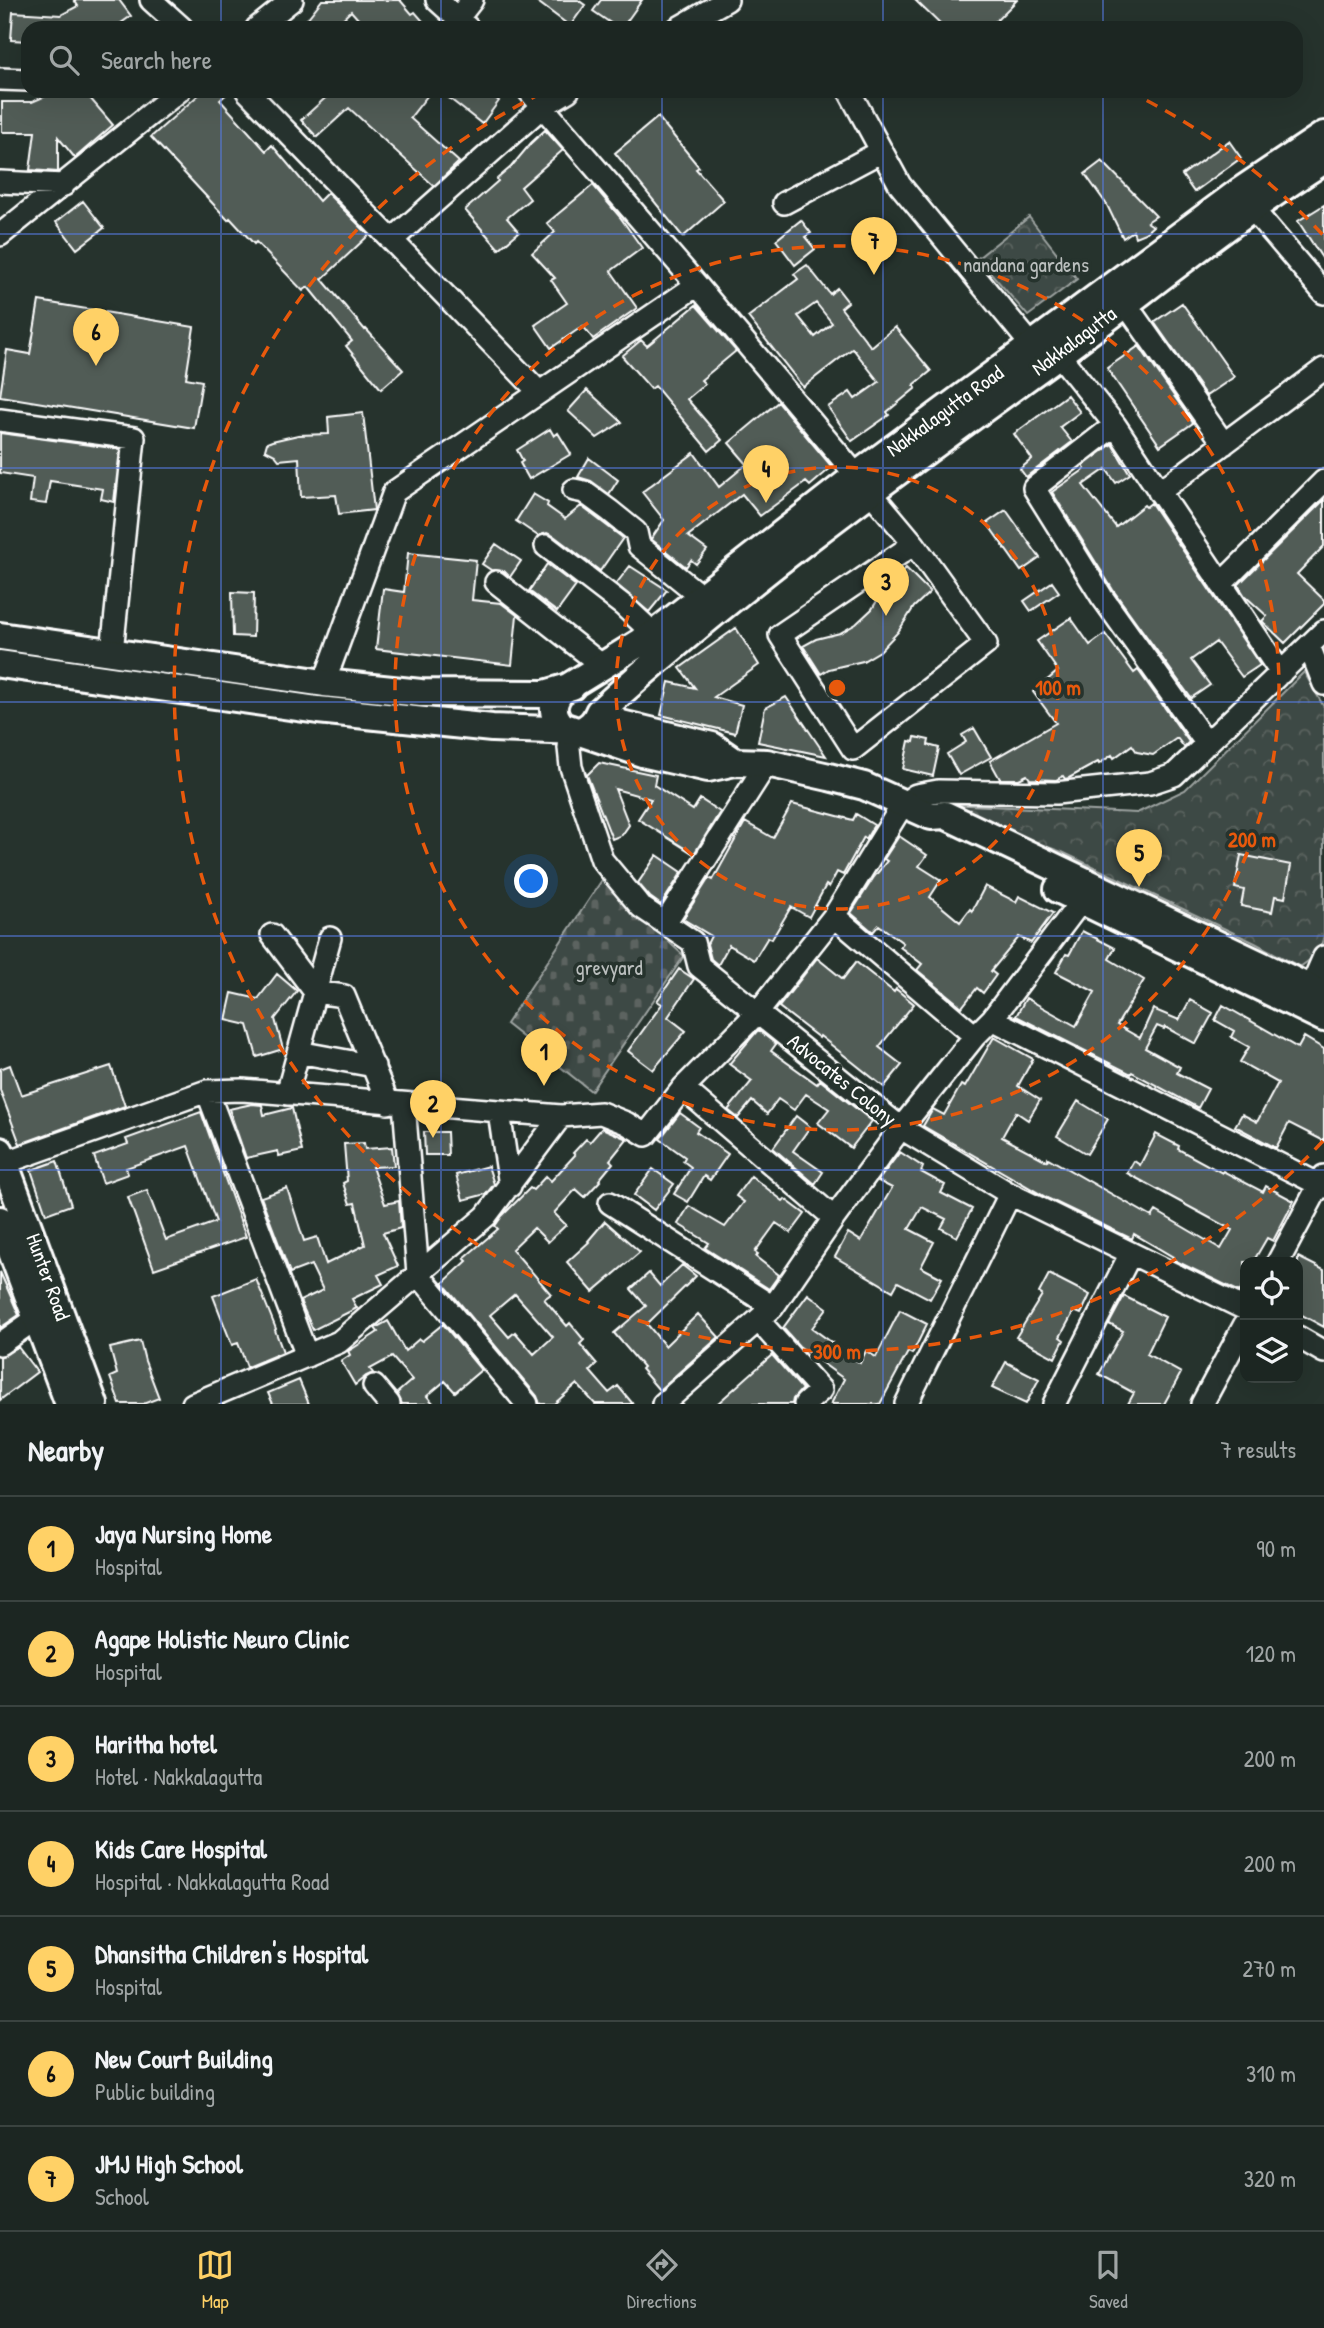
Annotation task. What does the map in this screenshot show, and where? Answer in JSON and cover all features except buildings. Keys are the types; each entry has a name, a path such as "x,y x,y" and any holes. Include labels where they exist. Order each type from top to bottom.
{"main road":[{"path":"1046,346 1245,201 1324,135"},
{"name":"Nakkalagutta","path":"599,712 863,484 1046,346 1125,303 1245,201 1324,160"},
{"path":"863,484 654,634 560,692 553,710 556,719 571,730 642,753 708,768 735,762 767,763 864,786 931,816 945,815 1317,992"},
{"path":"0,636 324,683 421,693 545,694 577,685 594,694 599,712 596,721 580,731 492,729 318,710 0,664"},
{"path":"599,712 621,724 712,746 735,762"},
{"path":"931,816 941,830 1324,1018"},
{"name":"Hunter Road","path":"2,1157 94,1404"},
{"name":"Hunter Road","path":"0,1220 69,1404"}],"street":[{"path":"152,0 174,21"},
{"path":"266,21 292,0"},
{"path":"437,0 461,21"},
{"path":"464,21 472,0"},
{"path":"690,21 727,0"},
{"path":"0,79 21,80"},
{"path":"0,235 170,98"},
{"path":"254,98 540,392"},
{"path":"392,240 536,98 914,544 986,644 853,749 780,635 914,544"},
{"path":"853,98 900,184 1115,425 1281,673"},
{"path":"784,203 882,151"},
{"path":"0,181 64,185"},
{"path":"1245,201 1324,293"},
{"path":"324,683 394,492 697,285"},
{"path":"1125,303 1224,444"},
{"path":"1159,492 1324,369"},
{"path":"0,420 134,438 112,652"},
{"path":"1115,425 1034,488 1102,597 1207,744"},
{"path":"1221,584 1324,481"},
{"path":"574,490 584,492 636,532 639,546 702,597"},
{"path":"546,546 624,606 654,634"},
{"path":"496,582 604,667"},
{"path":"2,1157 206,1091 242,1090 561,1116 601,1113 646,1135 683,1088 758,1012 834,916 903,804 916,795 938,791 1056,793 1150,783 1174,775 1324,631"},
{"path":"1309,646 1324,684"},
{"name":"Advocates Colony","path":"571,730 571,767 602,860 641,907 693,942 699,966 901,1128 1010,1194 1240,1306"},
{"path":"666,923 767,763"},
{"path":"663,1404 766,1314 901,1128 975,1036 992,1019 1082,900"},
{"path":"834,916 975,1036"},
{"path":"272,935 315,992 345,996 374,1066 396,1103 418,1274 527,1404"},
{"path":"287,1094 330,938"},
{"path":"1317,992 1324,957"},
{"path":"992,1019 1322,1183 1281,1257"},
{"path":"298,1052 374,1066"},
{"path":"683,1088 834,1218"},
{"path":"206,1091 307,1356"},
{"path":"499,1112 510,1186"},
{"path":"193,1404 339,1342 486,1216 561,1116"},
{"path":"906,1404 1010,1194"},
{"path":"610,1202 766,1314 821,1390 805,1404"},
{"path":"1054,1404 1131,1252"},
{"path":"0,1344 37,1318"},
{"path":"1202,1404 1240,1333"},
{"path":"1303,1340 1324,1352"},
{"path":"374,1386 389,1404"}],"green space":[{"name":"nandana gardens","path":"1029,217 1077,279 1028,316 978,258"},
{"path":"1304,672 1324,707 1324,936 1319,953 1300,967 1062,852 945,811 947,804 1137,813 1185,790"},
{"name":"grevyard","path":"602,880 684,956 591,1091 506,1024"}],"place":[{"name":"JMJ High School","path":"874,275"},
{"name":"New Court Building","path":"96,366"},
{"name":"Kids Care Hospital","path":"766,503"},
{"name":"Haritha hotel","path":"886,616"},
{"name":"Dhansitha Children's Hospital","path":"1139,887"},
{"name":"Jaya Nursing Home","path":"544,1086"},
{"name":"Agape Holistic Neuro Clinic","path":"433,1138"}]}
